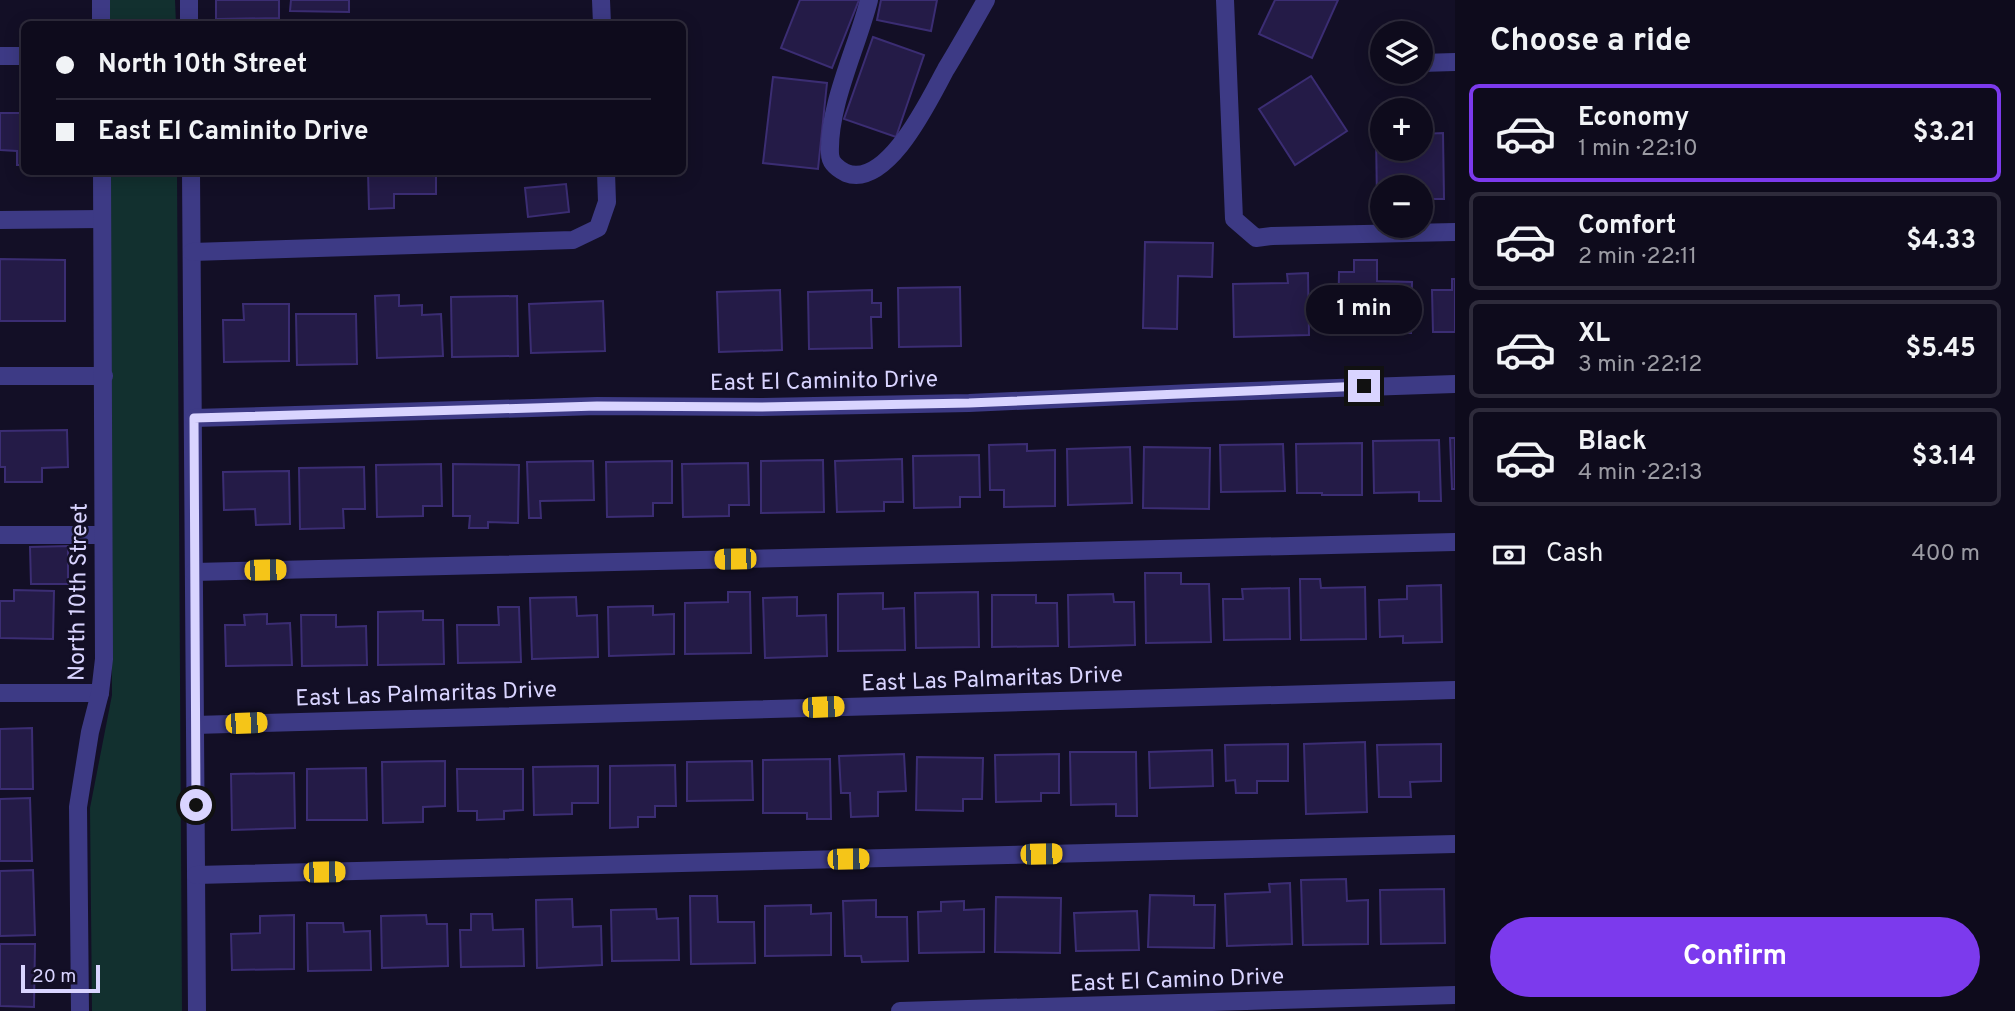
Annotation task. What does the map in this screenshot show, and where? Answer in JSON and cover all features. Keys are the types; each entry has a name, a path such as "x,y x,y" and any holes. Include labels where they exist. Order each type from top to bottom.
{"street":[{"path":"101,0 101,21"},
{"path":"189,0 189,21"},
{"path":"601,0 602,21"},
{"path":"869,0 834,112 830,157 838,169 854,176 871,171 886,161 905,140 986,0"},
{"path":"1225,0 1234,219 1256,238 1455,232"},
{"path":"0,56 21,56"},
{"path":"1433,63 1455,62"},
{"name":"North 10th Street","path":"80,1011 78,807 104,659 102,175"},
{"path":"191,175 197,1011"},
{"path":"192,253 573,240 598,228 607,202 606,175"},
{"path":"0,219 102,219"},
{"path":"0,376 104,376"},
{"name":"East El Caminito Drive","path":"194,418 597,406 761,407 969,403 1455,384"},
{"path":"0,535 103,535"},
{"path":"194,572 1455,542"},
{"name":"East Las Palmaritas Drive","path":"195,724 1455,690"},
{"path":"0,693 100,693"},
{"path":"196,875 1455,844"},
{"name":"East El Camino Drive","path":"900,1011 1455,995"}],"green space":[{"path":"109,0 175,0 176,21 109,21"},
{"path":"109,175 177,175 182,1011 92,1011 90,808 112,695"}],"building":[{"path":"216,0 279,0 279,18 216,19"},
{"path":"291,0 349,0 349,12 290,11"},
{"path":"800,0 859,0 832,68 781,48"},
{"path":"881,0 937,0 931,31 877,20"},
{"path":"1275,0 1338,0 1312,58 1259,34"},
{"path":"873,37 924,55 896,137 844,119"},
{"path":"1311,76 1347,131 1295,165 1259,109"},
{"path":"773,77 827,83 818,169 763,163"},
{"path":"0,113 21,113 21,165 17,165 17,151 0,150"},
{"path":"1433,133 1443,133 1444,199 1433,199 1433,175 1377,175 1376,161 1433,161"},
{"path":"368,175 436,175 436,194 394,194 394,208 369,209"},
{"path":"566,184 569,212 528,217 525,188"},
{"path":"1145,242 1213,243 1212,277 1178,276 1177,329 1143,328"},
{"path":"0,259 65,260 65,321 0,321"},
{"path":"1354,260 1377,260 1377,281 1412,282 1411,333 1338,332 1339,272 1354,272"},
{"path":"1308,273 1309,335 1234,337 1233,284 1288,283 1287,274"},
{"path":"1452,279 1455,279 1455,332 1433,332 1432,290 1452,290"},
{"path":"960,287 961,346 899,347 898,288"},
{"path":"780,290 782,350 719,352 717,292"},
{"path":"872,290 872,303 881,303 881,317 871,317 872,348 809,349 808,292"},
{"path":"399,295 399,306 422,305 422,315 441,314 443,356 377,358 375,296"},
{"path":"517,296 518,356 452,357 451,297"},
{"path":"603,301 605,351 531,353 529,304"},
{"path":"243,304 289,304 289,361 224,362 223,320 244,320"},
{"path":"296,314 356,314 357,364 297,365"},
{"path":"67,430 68,467 42,468 42,482 5,482 5,467 0,467 0,431"},
{"path":"1450,438 1455,438 1455,489 1452,489"},
{"path":"1439,440 1441,501 1419,501 1419,492 1374,493 1373,441"},
{"path":"1362,443 1362,495 1297,493 1296,444"},
{"path":"1027,444 1027,451 1055,450 1055,506 1004,507 1004,490 990,490 989,445"},
{"path":"1283,444 1285,491 1221,492 1220,445"},
{"path":"1130,447 1132,503 1068,505 1067,449"},
{"path":"1144,447 1210,448 1209,509 1143,508"},
{"path":"979,455 980,497 960,497 960,507 914,508 913,456"},
{"path":"902,459 903,502 884,502 884,511 837,512 835,461"},
{"path":"823,460 824,512 761,513 761,461"},
{"path":"593,461 594,500 540,501 541,518 529,518 527,462"},
{"path":"672,461 672,503 653,503 653,516 607,517 606,462"},
{"path":"748,463 749,505 729,505 729,516 683,517 682,464"},
{"path":"441,464 442,506 423,506 423,516 377,517 376,465"},
{"path":"453,464 519,465 518,523 488,522 488,528 469,528 470,516 453,516"},
{"path":"364,467 365,509 343,509 344,528 300,529 299,468"},
{"path":"289,471 290,524 256,525 255,509 224,510 223,472"},
{"path":"68,546 68,584 31,584 30,547"},
{"path":"1145,573 1181,573 1181,584 1209,584 1211,642 1146,643"},
{"path":"1300,579 1320,579 1321,588 1365,587 1366,639 1301,640"},
{"path":"1441,585 1442,642 1403,643 1403,636 1380,637 1379,600 1407,599 1407,586"},
{"path":"1289,588 1290,639 1224,640 1223,599 1243,599 1242,589"},
{"path":"14,590 54,591 53,639 0,638 0,601 14,601"},
{"path":"728,592 750,592 751,653 685,654 685,603 728,602"},
{"path":"978,592 979,647 916,648 915,593"},
{"path":"883,593 883,609 904,608 905,650 838,651 838,594"},
{"path":"1113,594 1114,602 1134,602 1135,645 1069,647 1068,595"},
{"path":"992,595 1036,595 1036,603 1057,603 1058,646 992,647"},
{"path":"576,597 577,616 597,615 598,657 532,659 530,598"},
{"path":"797,597 797,616 826,615 827,656 765,658 763,598"},
{"path":"653,606 653,615 674,614 674,654 609,656 608,607"},
{"path":"498,607 519,607 521,662 458,663 457,625 499,625"},
{"path":"423,611 423,620 443,620 444,664 378,665 378,612"},
{"path":"267,614 267,624 290,623 292,665 226,666 225,625 245,625 244,615"},
{"path":"301,615 336,615 336,627 366,626 367,665 302,666"},
{"path":"32,728 33,789 0,789 0,729"},
{"path":"1365,742 1367,812 1306,814 1304,744"},
{"path":"1288,744 1288,781 1257,781 1257,793 1236,793 1235,780 1226,781 1225,745"},
{"path":"1441,744 1441,781 1410,782 1411,797 1379,797 1377,745"},
{"path":"1212,750 1213,786 1150,788 1149,752"},
{"path":"1070,752 1136,752 1137,816 1116,816 1116,804 1071,805"},
{"path":"904,754 906,791 878,792 878,816 851,817 850,793 841,793 839,756"},
{"path":"1059,754 1059,793 1041,793 1041,801 996,802 995,755"},
{"path":"917,757 983,758 982,799 963,799 963,811 916,810"},
{"path":"830,759 831,819 807,819 807,813 763,813 763,760"},
{"path":"445,761 445,806 423,807 423,822 383,823 382,762"},
{"path":"752,761 753,800 687,801 687,762"},
{"path":"675,765 676,806 655,806 655,817 638,817 638,827 610,828 610,766"},
{"path":"598,766 598,803 572,803 572,814 534,815 533,767"},
{"path":"366,768 367,820 307,820 307,769"},
{"path":"457,769 523,769 523,810 504,811 504,819 477,820 477,811 458,811"},
{"path":"294,773 295,828 232,830 231,774"},
{"path":"30,798 32,861 0,861 0,799"},
{"path":"33,870 35,935 0,936 0,871"},
{"path":"1346,879 1347,901 1368,900 1368,944 1303,945 1301,880"},
{"path":"1290,883 1292,944 1227,946 1225,894 1270,892 1269,884"},
{"path":"1444,889 1445,943 1381,944 1380,890"},
{"path":"1150,895 1194,896 1194,905 1215,905 1214,948 1148,947"},
{"path":"690,896 717,896 718,922 754,922 755,963 691,964"},
{"path":"996,897 1061,898 1060,953 995,952"},
{"path":"572,899 573,927 601,926 602,965 537,968 536,900"},
{"path":"876,900 876,917 907,917 908,961 862,962 861,956 845,956 843,901"},
{"path":"964,901 964,910 984,909 984,952 919,953 918,912 941,911 941,902"},
{"path":"811,905 811,914 831,913 831,955 765,956 765,906"},
{"path":"656,909 657,919 678,918 679,960 612,961 611,910"},
{"path":"1137,911 1139,950 1076,951 1074,913"},
{"path":"471,914 492,914 493,930 523,929 524,966 461,967 460,930 471,930"},
{"path":"294,915 294,969 232,970 231,934 260,933 260,916"},
{"path":"426,915 427,924 447,924 448,966 382,968 381,916"},
{"path":"307,923 343,923 344,932 370,931 371,970 308,971"},
{"path":"0,944 35,944 34,1007 0,1006"}],"route":[{"path":"196,805 194,418 597,406 761,407 969,403 1364,386"}]}
